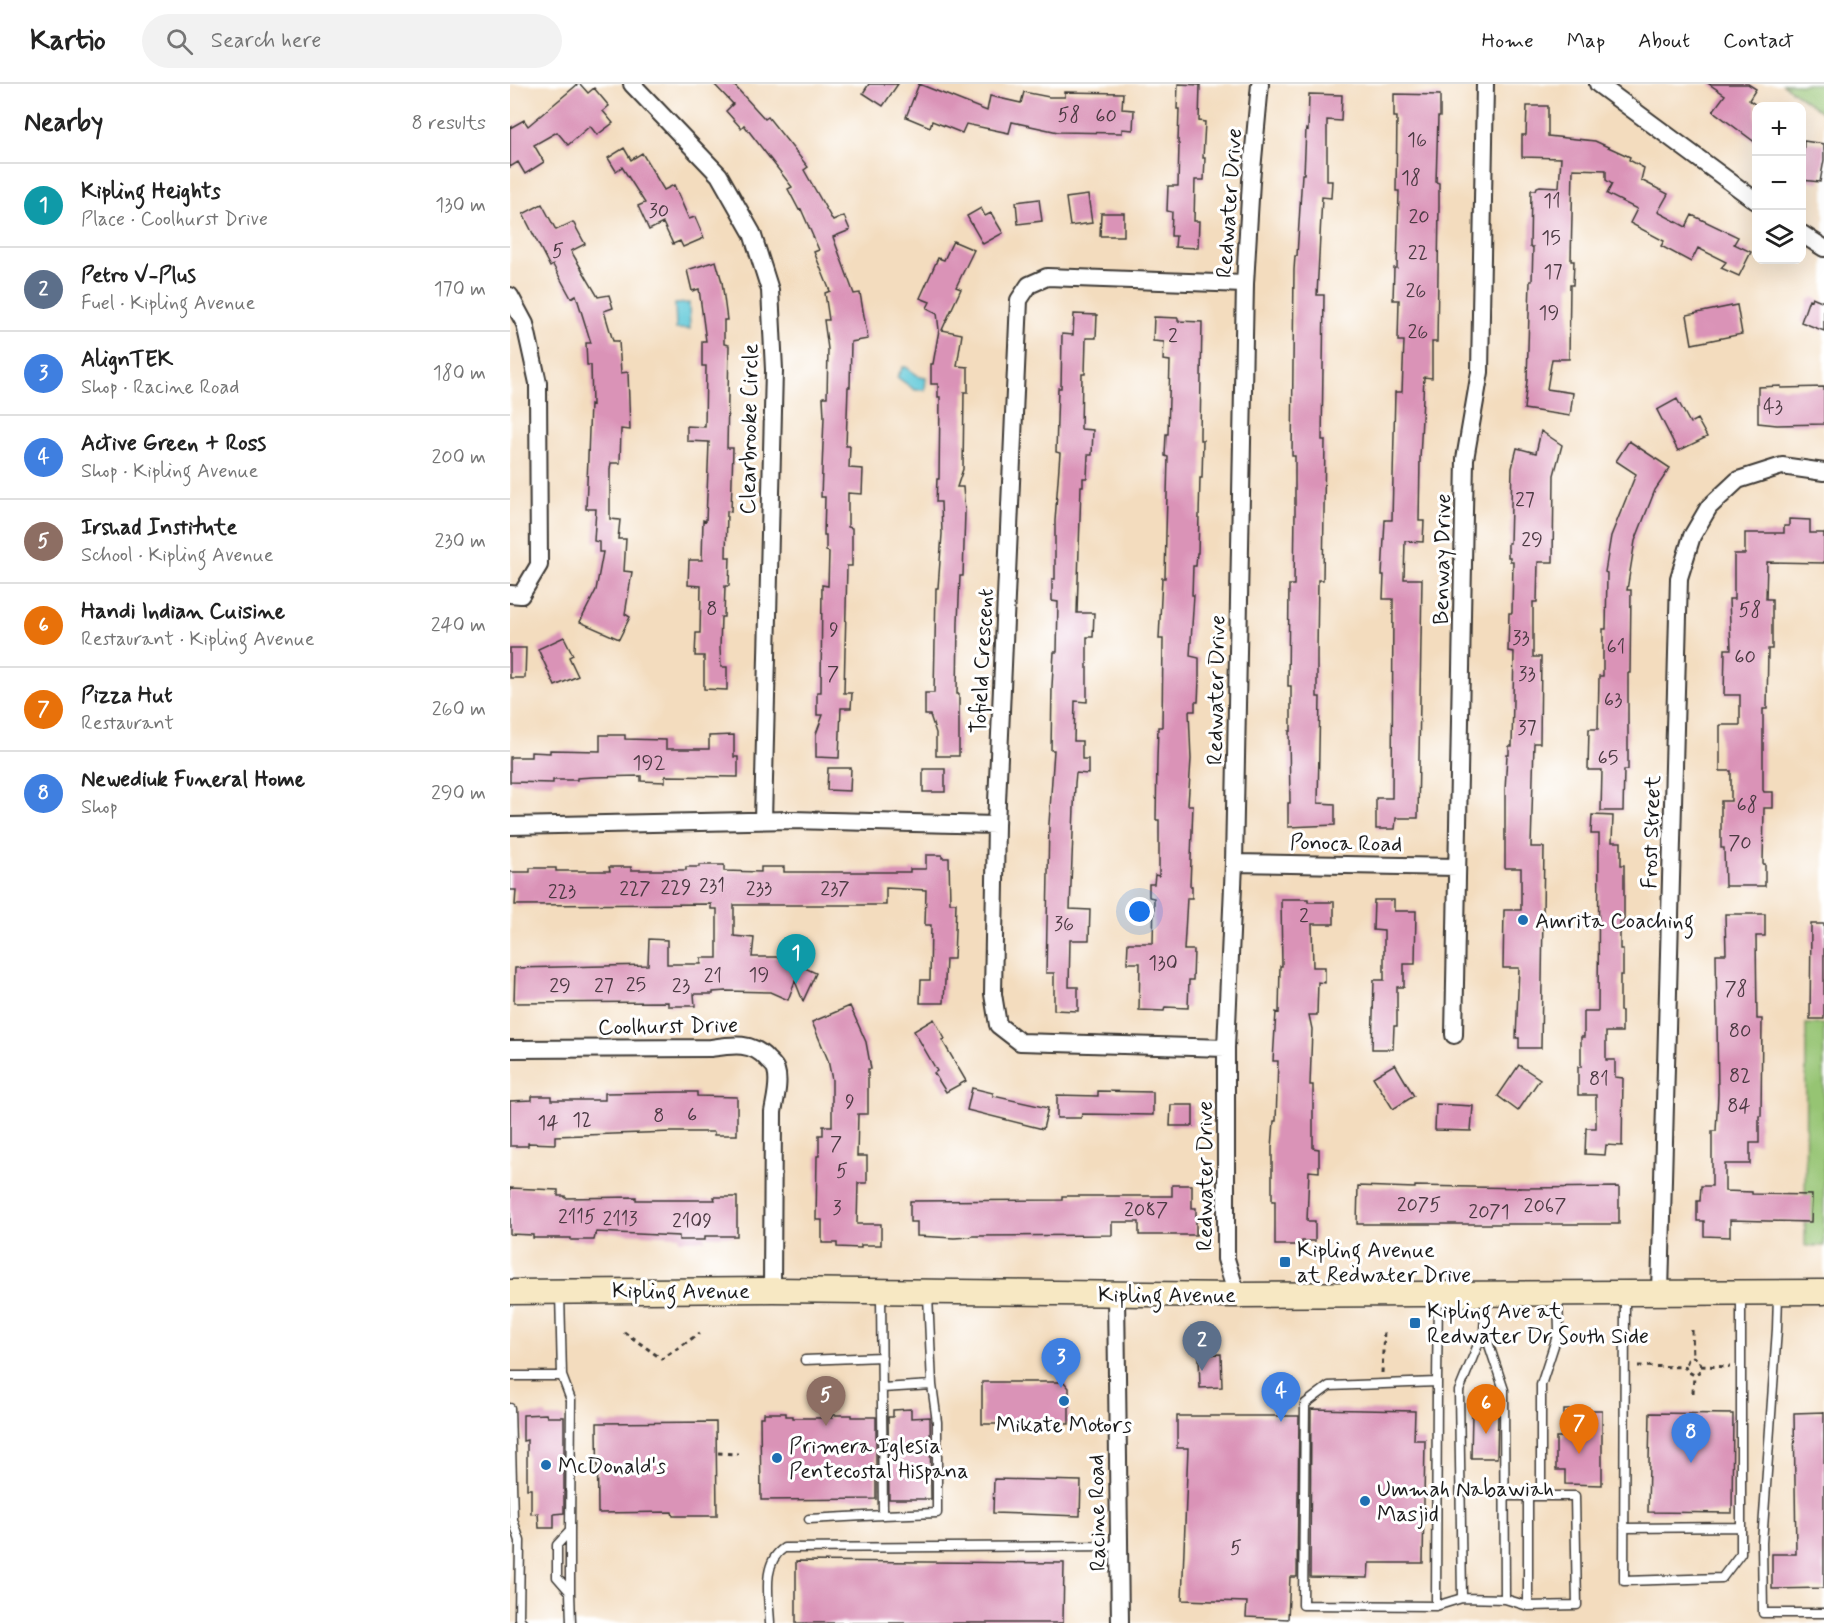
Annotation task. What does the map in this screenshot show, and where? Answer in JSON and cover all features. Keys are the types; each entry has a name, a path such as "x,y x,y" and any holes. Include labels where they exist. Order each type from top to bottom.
{"main road":[{"name":"Kipling Avenue","path":"510,1292 772,1290 1238,1295 1824,1292"}],"street":[{"name":"Clearbrooke Circle","path":"632,84 719,175 753,233 770,290 774,370 763,820"},
{"name":"Redwater Drive","path":"1238,1295 1226,1258 1226,1048 1234,863 1245,284 1260,84"},
{"name":"Benway Drive","path":"1454,1035 1465,459 1480,372 1485,84"},
{"path":"1598,84 1752,198"},
{"path":"1806,237 1824,248"},
{"name":"Tofield Crescent","path":"1226,1048 1020,1042 998,1024 993,994 996,825 1019,300 1029,285 1047,277 1245,284"},
{"path":"510,296 525,324 538,383 539,565 521,595 510,594"},
{"name":"Frost Street","path":"1660,1292 1679,578 1692,536 1709,507 1738,480 1782,466 1824,472"},
{"path":"510,825 763,820 996,825"},
{"name":"Ponoca Road","path":"1234,863 1457,867"},
{"name":"Coolhurst Drive","path":"510,1049 711,1047 739,1044 752,1047 764,1055 776,1069 777,1084 773,1112 772,1290"},
{"name":"Racine Road","path":"1116,1294 1120,1623"}],"lane":[{"path":"881,1291 882,1515"},
{"path":"560,1292 562,1376 572,1400 570,1531 557,1545 557,1577 570,1592 571,1623"},
{"path":"809,1519 937,1512 937,1422 932,1385 928,1292"},
{"path":"1625,1292 1624,1581 1722,1578 1741,1553 1741,1292"},
{"path":"1778,1292 1762,1543 1763,1613 1824,1613"},
{"path":"1436,1605 1438,1293"},
{"path":"1462,1598 1459,1391 1484,1330 1486,1293"},
{"path":"1541,1496 1541,1385 1559,1330 1558,1293"},
{"path":"1484,1330 1504,1390 1505,1599"},
{"path":"805,1360 882,1358"},
{"path":"510,1376 562,1376"},
{"path":"1437,1382 1329,1386 1305,1404 1303,1605 1436,1605 1462,1598 1505,1599 1528,1606 1576,1605 1575,1496 1506,1496"},
{"path":"882,1388 932,1385"},
{"path":"510,1408 511,1520 520,1541 517,1620"},
{"path":"1528,1496 1528,1606"},
{"path":"1624,1528 1741,1527"},
{"path":"770,1623 769,1566 775,1554 784,1548 1119,1545"}],"path":[{"path":"1382,1384 1384,1330"},
{"path":"1692,1330 1693,1358"},
{"path":"624,1332 662,1359 700,1333"},
{"path":"1685,1367 1688,1360 1693,1358 1699,1360 1701,1366 1699,1372 1694,1375"},
{"path":"1624,1366 1685,1367"},
{"path":"1701,1366 1742,1367"},
{"path":"1685,1367 1694,1375"},
{"path":"1693,1393 1694,1375"},
{"path":"718,1453 738,1454"}],"green space":[{"path":"1783,84 1824,84 1824,114"},
{"path":"1806,1024 1824,1024 1824,1246 1805,1246"}],"water":[{"path":"689,303 690,329 676,329 675,304"},
{"path":"903,367 926,378 925,390 915,390 897,377"}],"building":[{"path":"578,84 588,93 594,88 609,106 603,111 613,123 597,135 590,126 568,145 557,132 534,145 544,162 525,174 518,162 510,167 510,128 524,120 528,126"},
{"path":"714,84 733,84 765,119 768,117 808,167 804,170 833,221 844,216 850,230 833,237 854,294 860,293 868,339 851,342 846,446 850,446 849,468 863,469 862,494 848,493 848,527 852,528 852,566 847,566 844,693 852,693 851,708 841,708 839,758 816,757 816,734 823,715 817,715 817,692 821,692 822,585 828,586 829,552 826,551 826,535 824,535 825,497 821,497 823,397 827,397 828,349 824,320 829,320 825,293 830,291 814,252 819,250 801,209 799,210 788,189 792,187 744,125 741,128 726,111 733,104"},
{"path":"869,84 898,84 883,106 863,93"},
{"path":"919,84 987,111 990,96 1021,103 1024,92 1049,97 1065,97 1065,92 1123,93 1122,109 1134,110 1133,130 1122,129 1122,133 1058,132 1012,122 1009,133 966,124 962,133 932,121 930,127 906,117"},
{"path":"1178,84 1200,85 1199,121 1205,122 1204,180 1195,180 1194,221 1199,221 1198,248 1175,247 1176,236 1171,236 1172,212 1167,211 1168,186 1178,186"},
{"path":"1709,84 1748,84 1756,89 1749,100 1752,102 1752,140 1713,111 1725,95"},
{"path":"1309,94 1342,95 1341,121 1327,120 1327,181 1332,181 1331,198 1322,197 1317,295 1324,295 1322,440 1325,440 1323,580 1318,580 1317,697 1320,697 1318,803 1335,804 1335,825 1288,827 1289,731 1291,731 1291,686 1288,686 1289,585 1294,585 1295,512 1295,456 1292,456 1294,270 1295,256 1297,256 1302,174 1304,174 1306,129 1308,130"},
{"path":"1394,94 1440,95 1436,182 1439,183 1437,342 1432,342 1432,378 1424,377 1419,521 1424,521 1423,542 1405,541 1404,579 1422,579 1418,818 1396,818 1395,829 1376,829 1376,798 1392,798 1393,599 1383,599 1384,575 1382,575 1385,520 1392,520 1395,392 1402,392 1404,341 1398,341 1399,300 1393,300 1394,268 1397,268 1399,191 1396,191 1397,117 1394,117"},
{"path":"1527,106 1548,106 1548,136 1595,141 1630,157 1629,160 1644,168 1641,180 1668,194 1658,212 1686,227 1692,215 1738,237 1734,244 1751,252 1739,276 1721,268 1726,262 1698,248 1691,262 1661,246 1664,241 1630,223 1637,209 1607,194 1612,184 1606,180 1606,170 1573,169 1571,261 1574,261 1573,285 1570,285 1569,359 1552,359 1547,389 1573,393 1570,416 1524,409 1530,281 1532,281 1531,190 1536,190 1540,186 1559,187 1561,158 1522,157 1522,135 1526,135"},
{"path":"1806,141 1824,144 1820,182 1806,180"},
{"path":"624,148 631,160 642,153 664,190 674,185 689,219 695,217 704,238 683,247 680,241 673,244 663,223 649,230 638,206 645,203 622,167 616,171 608,158"},
{"path":"1088,195 1092,223 1070,226 1066,198"},
{"path":"1039,199 1042,221 1018,224 1016,202"},
{"path":"542,204 556,230 573,222 585,244 571,251 598,297 609,295 613,308 604,311 613,341 619,341 621,373 628,372 630,430 621,429 620,463 611,463 610,469 610,519 620,520 618,539 626,539 624,571 632,572 625,614 630,617 619,639 580,622 596,590 603,552 599,552 599,542 594,541 596,509 586,509 590,404 592,405 591,365 587,365 586,343 591,343 576,295 571,298 553,265 550,267 523,214"},
{"path":"981,208 985,216 991,213 1003,233 983,244 967,216"},
{"path":"1101,213 1124,213 1124,236 1100,236"},
{"path":"953,241 974,250 956,287 961,289 942,330 962,334 957,366 968,367 968,392 964,392 963,469 957,487 963,487 965,512 963,576 960,576 958,622 959,756 936,756 936,733 930,715 925,715 925,693 934,693 936,588 938,588 942,534 941,502 936,502 937,479 939,479 940,397 938,397 938,384 931,384 931,364 933,364 939,330 937,313 927,308 930,302 920,298 938,258 944,260"},
{"path":"716,261 722,282 727,320 724,320 724,344 729,345 727,448 733,448 731,512 727,511 726,557 730,557 729,586 725,586 720,648 721,667 727,667 727,690 704,689 704,656 695,656 696,633 700,633 701,586 688,585 689,560 702,560 709,442 687,441 687,426 705,427 706,366 702,366 702,341 706,341 699,289 692,291 687,270"},
{"path":"1812,297 1824,302 1824,331 1801,322 1809,299 1811,300"},
{"path":"1737,305 1742,334 1692,344 1687,315"},
{"path":"1074,314 1097,315 1096,338 1086,338 1085,374 1082,374 1081,429 1093,430 1092,455 1088,455 1087,478 1083,478 1083,486 1081,486 1077,613 1094,613 1093,637 1087,637 1087,702 1075,701 1074,741 1082,741 1082,759 1088,759 1088,774 1076,773 1070,909 1090,910 1089,940 1070,940 1069,987 1078,987 1078,1011 1054,1010 1054,973 1046,973 1049,824 1054,750 1051,750 1052,686 1054,652 1057,652 1058,602 1052,601 1052,579 1055,579 1055,521 1060,453 1056,452 1058,388 1061,388 1062,334 1073,335"},
{"path":"1154,317 1202,322 1200,440 1203,440 1202,478 1200,478 1198,553 1196,566 1193,566 1192,595 1194,595 1190,656 1199,658 1199,680 1198,702 1195,702 1195,711 1189,711 1191,759 1188,805 1193,805 1190,886 1192,886 1192,898 1187,898 1184,950 1194,950 1193,980 1189,980 1188,1008 1165,1007 1164,1011 1139,1010 1140,963 1127,963 1128,943 1153,943 1154,898 1149,897 1149,884 1154,884 1155,875 1159,876 1159,820 1156,820 1157,759 1158,727 1162,727 1163,639 1159,639 1162,578 1165,578 1168,457 1165,456 1166,434 1168,434 1170,361 1163,360 1164,342 1153,341"},
{"path":"1781,386 1781,388 1824,387 1824,424 1758,423 1758,387"},
{"path":"1677,399 1690,423 1697,419 1707,437 1678,451 1657,410"},
{"path":"1541,431 1562,445 1554,475 1553,562 1538,562 1537,602 1533,602 1533,657 1541,657 1540,743 1534,743 1531,847 1544,847 1541,1048 1519,1048 1519,1038 1516,1038 1519,968 1503,968 1504,910 1521,910 1521,868 1505,868 1505,790 1507,755 1509,755 1509,746 1512,746 1514,652 1508,651 1509,613 1512,613 1513,561 1510,561 1508,557 1508,543 1510,543 1512,468 1517,448 1536,453"},
{"path":"1629,441 1670,468 1655,490 1635,541 1627,590 1631,590 1630,673 1628,673 1628,770 1624,770 1623,811 1601,811 1602,770 1588,770 1589,729 1598,729 1599,676 1603,676 1603,629 1606,629 1607,573 1605,572 1611,536 1636,474 1616,461"},
{"path":"1789,519 1810,520 1810,533 1824,533 1824,563 1767,562 1766,599 1772,599 1772,649 1768,649 1767,709 1763,709 1763,790 1773,792 1773,808 1764,808 1765,886 1725,886 1724,848 1721,848 1721,801 1731,801 1731,771 1720,771 1720,725 1740,725 1740,695 1724,695 1725,649 1731,649 1729,599 1734,599 1734,554 1745,554 1745,533 1784,533 1784,526 1789,526"},
{"path":"564,637 573,655 569,657 578,676 555,686 538,649"},
{"path":"510,648 526,648 525,678 510,678"},
{"path":"600,735 625,735 625,739 666,740 666,749 709,749 709,736 734,735 734,757 738,757 738,777 665,776 665,782 641,781 641,776 577,778 577,780 553,780 553,783 510,782 510,757 531,757 531,752 550,753 550,750 600,751"},
{"path":"828,768 851,768 850,791 827,790"},
{"path":"923,769 945,769 945,792 923,792"},
{"path":"1592,815 1613,816 1612,842 1621,842 1621,865 1624,865 1624,922 1620,922 1620,949 1623,949 1623,975 1620,975 1622,1032 1606,1032 1606,1060 1615,1060 1615,1077 1623,1078 1622,1146 1606,1145 1605,1155 1585,1154 1586,1128 1596,1128 1596,1095 1578,1095 1578,1067 1581,1067 1584,1011 1598,1011 1599,834 1591,834"},
{"path":"926,855 942,855 942,858 949,858 950,903 956,903 954,959 946,959 944,1003 920,1003 921,980 930,980 931,925 925,925 926,890 886,888 886,905 734,905 734,936 754,938 752,957 781,957 816,973 803,1001 795,981 788,1000 770,992 726,991 694,994 695,1006 668,1006 668,1002 514,1003 515,968 648,965 649,939 667,940 667,964 701,964 701,958 717,958 717,909 711,909 711,904 515,905 516,890 510,890 510,872 530,872 530,868 556,868 556,871 610,871 609,867 631,867 631,870 686,870 686,867 699,867 699,865 724,865 724,871 761,872 761,867 784,867 784,872 910,872 910,869 926,869"},
{"path":"1281,899 1334,902 1334,924 1312,924 1313,967 1325,967 1325,983 1318,982 1317,1015 1309,1015 1312,1029 1310,1085 1313,1085 1313,1148 1319,1149 1319,1172 1309,1171 1307,1221 1315,1221 1315,1241 1302,1241 1302,1245 1275,1245 1275,1201 1272,1201 1272,1148 1274,1121 1276,1121 1278,1061 1273,1061 1276,1012 1279,1013 1280,966 1282,966"},
{"path":"1374,900 1394,900 1394,911 1416,911 1415,964 1404,964 1404,987 1397,987 1397,1026 1394,1026 1393,1049 1372,1049 1374,980 1384,980 1384,931 1373,930"},
{"path":"1725,914 1765,914 1765,936 1756,936 1757,1019 1762,1019 1759,1143 1750,1143 1750,1164 1725,1164 1725,1191 1812,1195 1811,1222 1730,1220 1730,1237 1704,1236 1704,1221 1697,1221 1697,1201 1700,1201 1701,1186 1712,1186 1712,1131 1716,1131 1718,1094 1716,954 1726,954"},
{"path":"1811,924 1824,924 1824,1019 1810,1019"},
{"path":"850,1006 866,1042 871,1069 868,1069 868,1114 858,1114 857,1156 867,1156 867,1183 858,1183 857,1224 881,1224 881,1245 861,1245 861,1248 837,1247 837,1243 822,1243 822,1220 816,1220 819,1135 823,1135 823,1126 832,1126 832,1080 828,1060 812,1022"},
{"path":"934,1019 945,1039 942,1040 966,1081 946,1092 934,1073 937,1071 914,1031"},
{"path":"1395,1064 1414,1096 1393,1109 1373,1077"},
{"path":"1519,1065 1540,1079 1518,1111 1498,1096"},
{"path":"972,1088 993,1093 993,1096 1048,1108 1043,1129 967,1110"},
{"path":"1098,1091 1153,1092 1153,1115 1082,1114 1081,1118 1057,1118 1057,1095 1098,1096"},
{"path":"697,1092 697,1096 737,1097 737,1135 714,1135 714,1132 672,1132 555,1136 555,1144 528,1143 528,1146 510,1146 510,1101 532,1100 532,1096 551,1096 551,1100 605,1100 605,1093"},
{"path":"1436,1104 1473,1106 1471,1131 1435,1130"},
{"path":"1171,1105 1193,1105 1193,1126 1170,1126"},
{"path":"1172,1185 1192,1185 1192,1208 1196,1208 1196,1235 1139,1235 1139,1222 1112,1222 1112,1235 954,1238 917,1236 917,1222 910,1222 910,1201 1062,1200 1062,1196 1172,1196"},
{"path":"1358,1186 1619,1187 1619,1224 1357,1224"},
{"path":"510,1188 558,1190 558,1196 565,1196 565,1198 636,1197 636,1200 715,1200 714,1197 737,1197 737,1236 705,1236 705,1240 679,1240 679,1236 596,1232 594,1240 571,1240 571,1238 533,1238 533,1235 510,1234"},
{"path":"1221,1354 1222,1387 1200,1388 1199,1355"},
{"path":"982,1382 1064,1382 1069,1388 1069,1424 982,1424"},
{"path":"911,1409 911,1418 930,1417 931,1499 889,1499 888,1417 893,1417 893,1410"},
{"name":"Ummah Nabawiah Masjid","path":"1311,1409 1415,1411 1414,1440 1425,1440 1423,1563 1369,1563 1368,1578 1310,1577"},
{"path":"1564,1410 1602,1410 1602,1485 1565,1484 1565,1470 1556,1470 1556,1437 1564,1437"},
{"path":"1824,1412 1824,1588 1772,1589 1772,1554 1796,1554 1794,1413"},
{"path":"764,1413 786,1413 786,1416 793,1416 793,1418 832,1418 832,1415 876,1417 876,1499 761,1500 760,1417 764,1417"},
{"path":"1472,1413 1498,1413 1497,1458 1471,1458"},
{"path":"1650,1413 1733,1414 1732,1513 1648,1512"},
{"name":"McDonald's","path":"546,1414 547,1417 564,1417 564,1513 554,1514 554,1528 539,1528 538,1513 531,1514 531,1489 527,1489 527,1440 523,1441 523,1415"},
{"path":"1177,1416 1299,1416 1297,1577 1290,1577 1288,1619 1246,1617 1247,1602 1182,1600 1188,1448 1177,1448"},
{"path":"716,1422 717,1516 673,1516 672,1512 598,1513 597,1423"},
{"path":"994,1479 1081,1481 1080,1516 993,1513"},
{"path":"796,1561 1064,1563 1063,1623 796,1623"}],"place":[{"name":"Amrita Coaching","path":"1523,920"},
{"name":"Kipling Heights","path":"796,984"},
{"name":"Kipling Avenue at Redwater Drive","path":"1285,1262"},
{"name":"Kipling Ave at Redwater Dr South Side","path":"1415,1323"},
{"name":"Petro V-Plus","path":"1202,1371"},
{"name":"AlignTEK","path":"1061,1388"},
{"name":"Mikate Motors","path":"1064,1401"},
{"name":"Active Green + Ross","path":"1281,1422"},
{"name":"Irshad Institute","path":"826,1426"},
{"name":"Handi Indian Cuisine","path":"1486,1434"},
{"name":"Pizza Hut","path":"1579,1454"},
{"name":"Primera Iglesia Pentecostal Hispana","path":"777,1458"},
{"name":"Newediuk Funeral Home","path":"1691,1463"},
{"name":"McDonald's","path":"546,1465"},
{"name":"Ummah Nabawiah Masjid","path":"1365,1501"}]}
